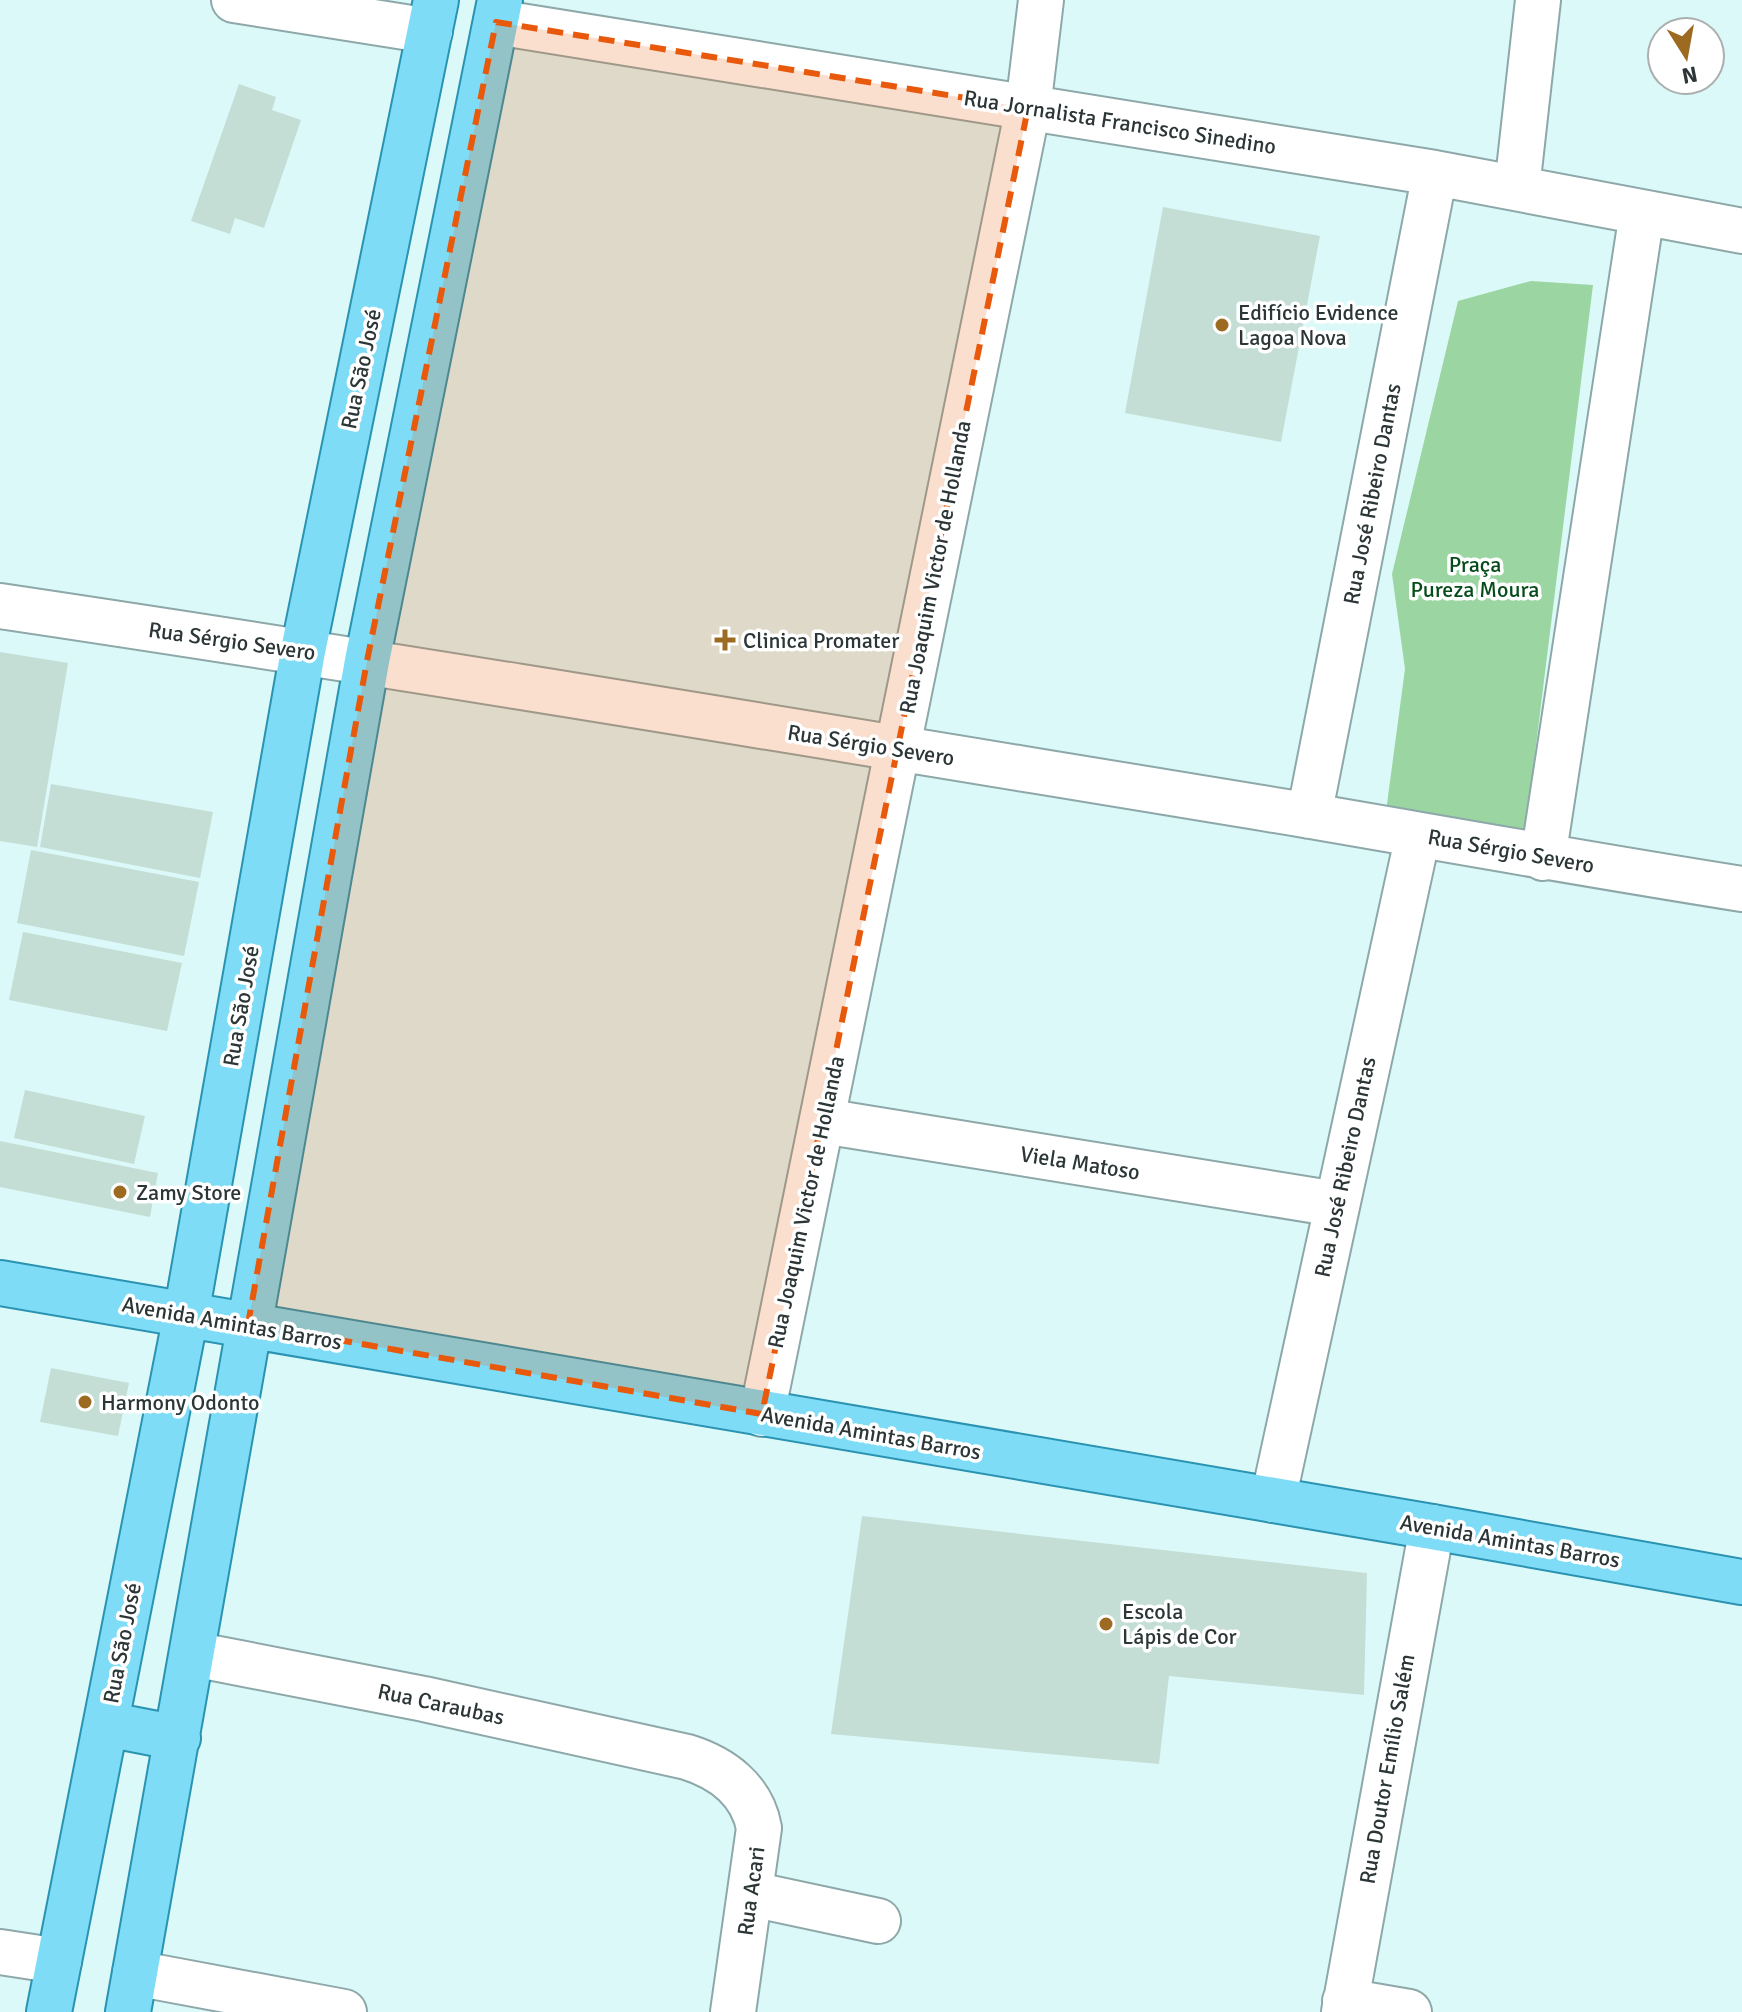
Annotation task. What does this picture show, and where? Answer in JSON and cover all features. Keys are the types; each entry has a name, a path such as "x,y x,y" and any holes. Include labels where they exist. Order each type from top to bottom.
{"main road":[{"path":"131,1993 367,661 498,11"},
{"name":"Rua São José","path":"49,2012 186,1315 303,651 433,16"},
{"name":"Avenida Amintas Barros","path":"0,1283 1742,1582"},
{"path":"106,1724 178,1738"}],"street":[{"path":"234,0 433,16"},
{"name":"Rua Joaquim Victor de Hollanda","path":"762,1414 1028,108 1041,0"},
{"path":"1517,188 1538,0"},
{"name":"Rua Jornalista Francisco Sinedino","path":"498,11 1028,108 1435,173 1742,231"},
{"name":"Rua José Ribeiro Dantas","path":"1309,816 1435,173"},
{"path":"1543,858 1642,213"},
{"name":"Rua Sérgio Severo","path":"0,606 367,661 1742,889"},
{"name":"Rua José Ribeiro Dantas","path":"1273,1500 1418,835"},
{"name":"Viela Matoso","path":"823,1121 1336,1204"},
{"name":"Rua Doutor Emílio Salém","path":"1344,2007 1432,1527"},
{"name":"Rua Caraubas","path":"193,1654 424,1699 687,1757"},
{"name":"Rua Acari","path":"687,1757 717,1768 733,1781 754,1808 759,1828 733,2012"},
{"path":"751,1894 878,1921"},
{"path":"0,1952 59,1961"},
{"path":"131,1993 344,2012"},
{"path":"1344,2007 1409,2012"}],"highlighted area":[{"path":"496,22 1028,108 762,1414 248,1324 367,661"}],"green space":[{"name":"Praça Pureza Moura","path":"1531,281 1593,285 1525,834 1385,819 1405,669 1392,574 1458,301"}],"building":[{"path":"239,84 276,97 272,110 301,120 264,228 235,218 230,234 191,221"},
{"name":"Edifício Evidence Lagoa Nova","path":"1163,207 1320,236 1281,442 1125,413"},
{"path":"0,652 68,663 37,847 0,841"},
{"path":"51,784 213,812 200,878 40,847"},
{"path":"31,850 199,882 184,956 17,923"},
{"path":"23,932 182,963 167,1031 9,1000"},
{"path":"25,1090 145,1116 134,1164 14,1138"},
{"path":"0,1141 158,1173 150,1217 0,1187"},
{"name":"Harmony Odonto","path":"51,1368 129,1383 118,1436 40,1422"},
{"name":"Escola Lápis de Cor","path":"862,1516 1367,1573 1364,1695 1169,1676 1159,1764 831,1734"}],"place":[{"name":"Edifício Evidence Lagoa Nova","path":"1222,325"},
{"name":"Clinica Promater","path":"725,640"},
{"name":"Zamy Store","path":"120,1192"},
{"name":"Harmony Odonto","path":"85,1402"},
{"name":"Escola Lápis de Cor","path":"1106,1624"}]}
